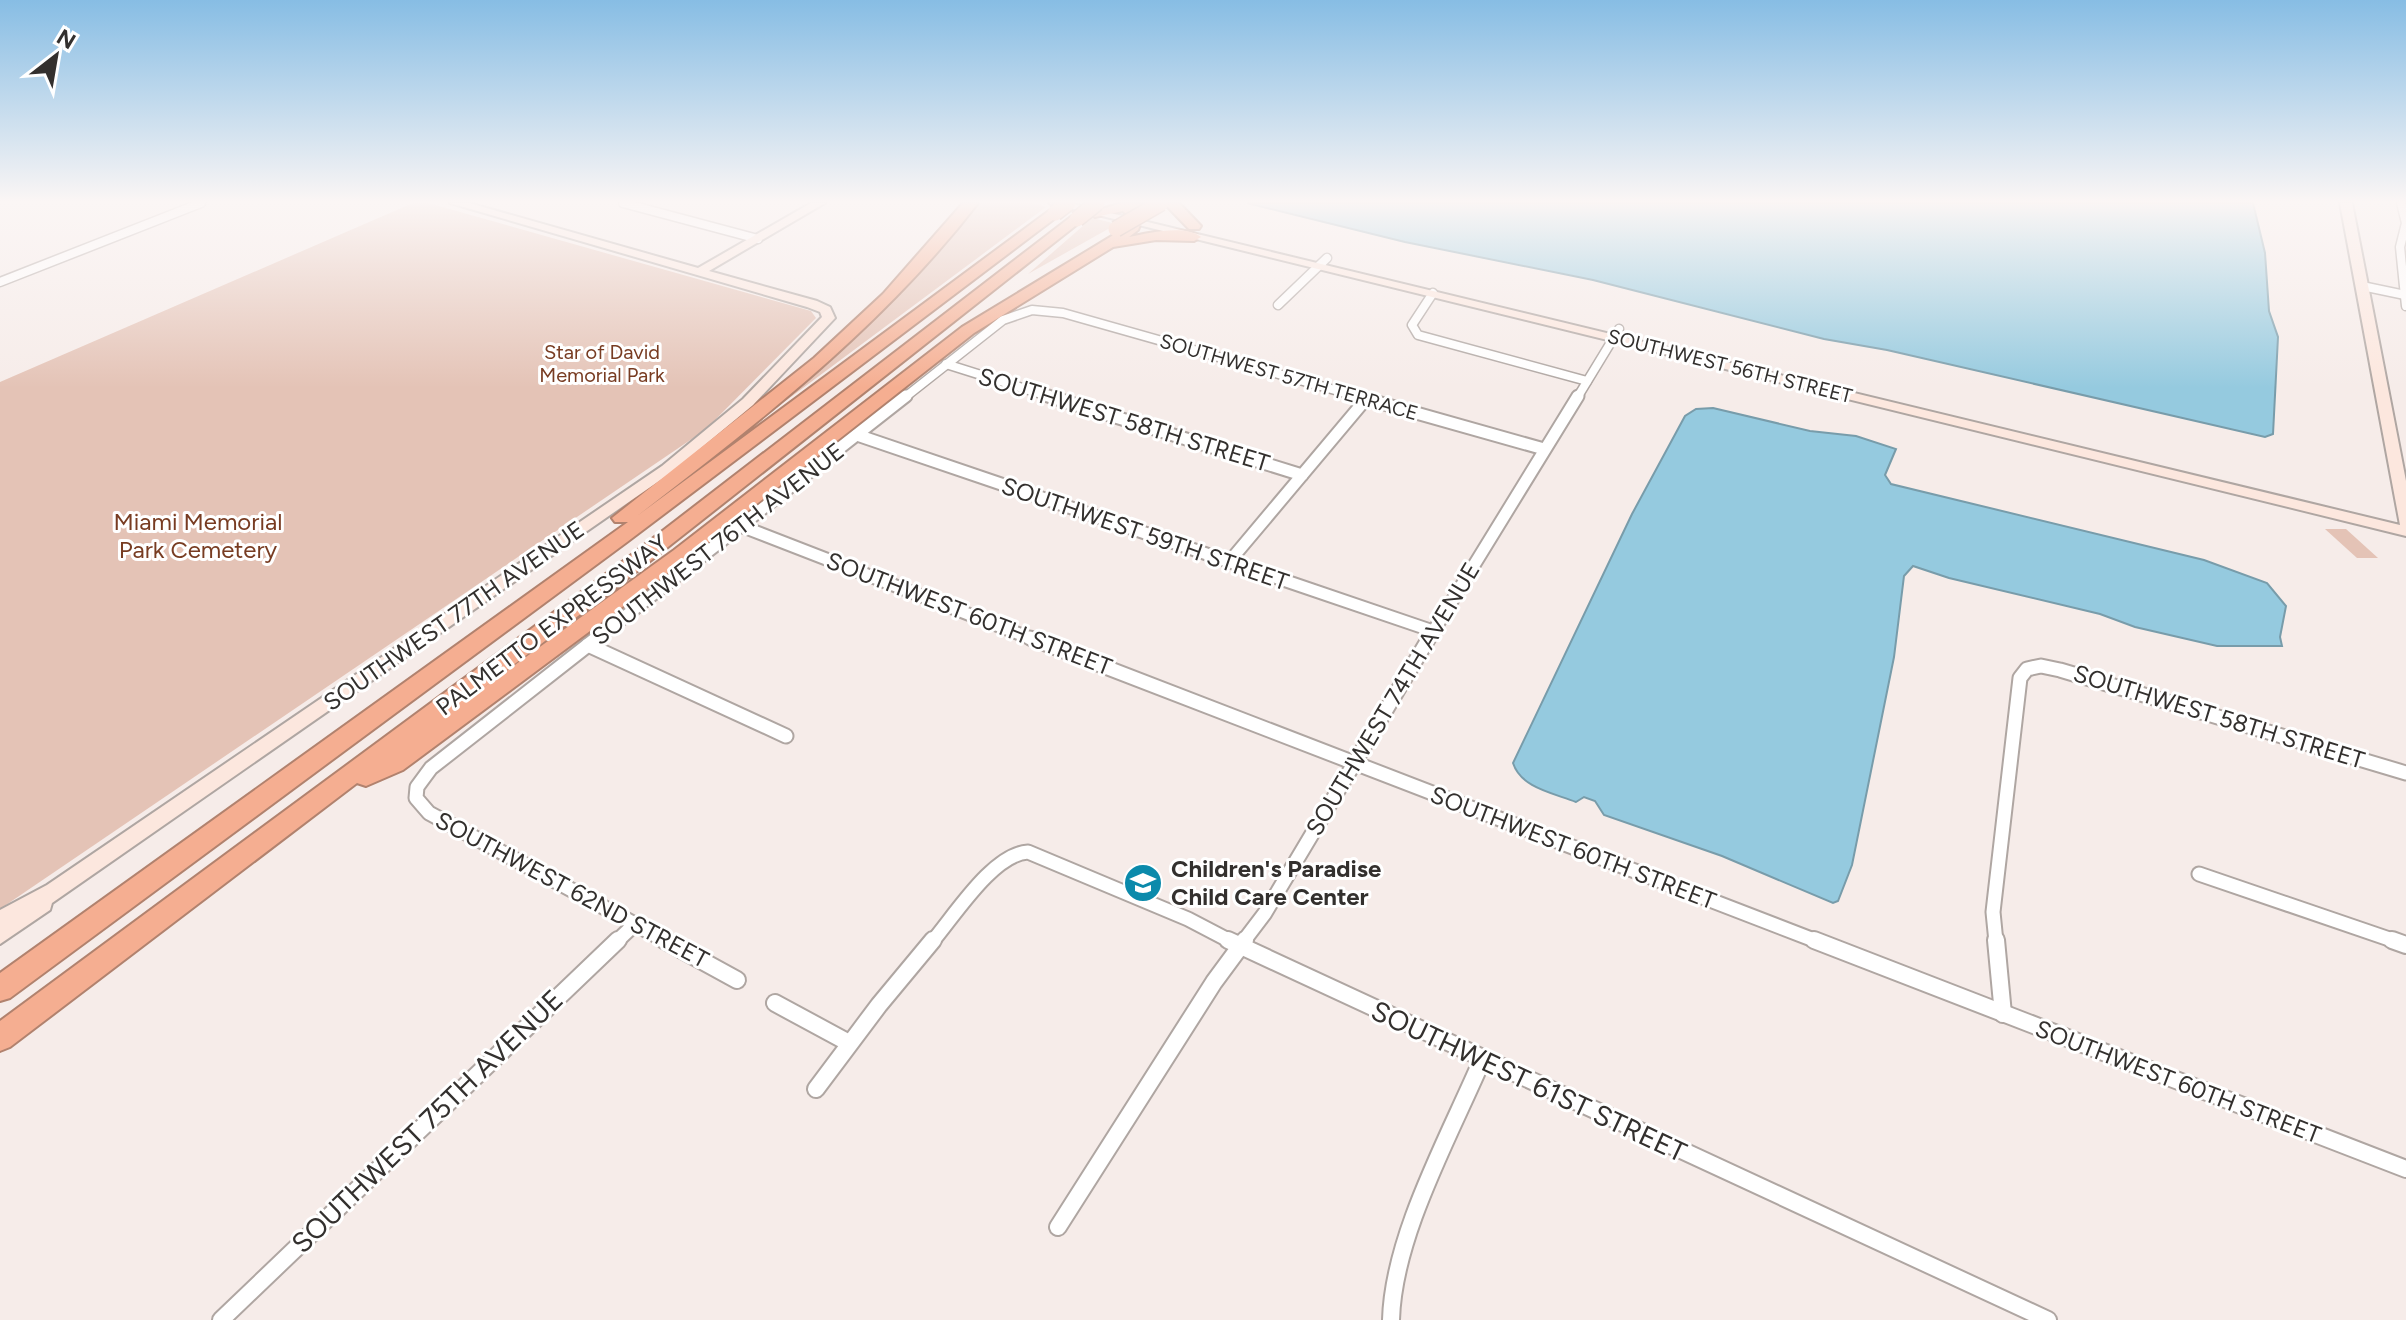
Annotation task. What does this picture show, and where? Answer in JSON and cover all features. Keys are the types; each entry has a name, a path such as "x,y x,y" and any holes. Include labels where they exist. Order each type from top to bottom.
{"highway":[{"path":"441,669 474,629 724,441 803,377 888,297 916,265"},
{"name":"PALMETTO EXPRESSWAY","path":"0,989 441,669 982,265"},
{"name":"PALMETTO EXPRESSWAY","path":"0,1038 332,792 1019,265"},
{"path":"909,351 943,334 1053,265"},
{"path":"332,792 395,764 657,573 968,330 1074,265"}],"street":[{"path":"0,282 44,265"},
{"path":"673,265 699,272 712,265"},
{"path":"1278,305 1320,265"},
{"name":"SOUTHWEST 56TH STREET","path":"1333,265 2406,523"},
{"path":"2358,265 2406,523"},
{"path":"2402,265 2406,306"},
{"name":"SOUTHWEST 77TH AVENUE","path":"0,921 55,891 667,469 748,402 822,327 829,315 812,304 699,272"},
{"path":"2362,286 2405,295"},
{"path":"1436,290 1416,315 1413,331 1431,341 1587,381"},
{"name":"SOUTHWEST 76TH AVENUE","path":"415,792 431,768 946,364 1003,320 1032,310"},
{"name":"SOUTHWEST 57TH TERRACE","path":"1032,310 1063,313 1544,449"},
{"name":"SOUTHWEST 74TH AVENUE","path":"1058,1227 1214,982 1272,901 1433,631 1617,333"},
{"name":"SOUTHWEST 58TH STREET","path":"946,364 1302,475"},
{"path":"1229,562 1366,399"},
{"name":"SOUTHWEST 59TH STREET","path":"857,435 1433,631"},
{"name":"SOUTHWEST 60TH STREET","path":"741,526 2406,1169"},
{"path":"588,645 786,736"},
{"name":"SOUTHWEST 58TH STREET","path":"2003,1014 1994,905 2020,678 2031,668 2060,670 2406,773"},
{"name":"SOUTHWEST 62ND STREET","path":"415,792 419,804 429,813 737,980"},
{"name":"SOUTHWEST 61ST STREET","path":"849,1043 997,865 1008,856 1023,851 1188,919 1482,1060 2048,1320"},
{"path":"2199,874 2406,945"},
{"name":"SOUTHWEST 77TH AVENUE","path":"0,935 33,913 55,891"},
{"name":"SOUTHWEST 75TH AVENUE","path":"221,1320 635,924"},
{"path":"775,1003 849,1043 816,1089"},
{"path":"1391,1320 1389,1304 1400,1258 1482,1060"}],"green space":[{"name":"Miami Memorial Park Cemetery","path":"271,265 646,265 811,311 816,318 705,430 0,909 0,382"},
{"path":"923,265 969,265 772,411 760,416 892,298"},
{"path":"2325,529 2346,529 2378,558 2357,558"}],"water":[{"path":"1517,265 2266,265 2269,311 2278,337 2273,434 2265,437 1887,350 1824,339 1593,280"},
{"path":"1713,408 1810,431 1856,436 1896,449 1885,475 1891,484 2204,560 2267,583 2286,606 2280,637 2282,646 2217,646 2135,627 2100,614 1949,578 1913,566 1904,576 1894,657 1852,865 1838,901 1833,903 1722,856 1604,815 1595,801 1584,797 1576,802 1530,784 1513,763 1632,514 1685,416 1696,409"}],"place":[{"name":"Children's Paradise Child Care Center","path":"1143,883"}],"park label":[{"name":"Star of David Memorial Park","path":"602,364"}]}
